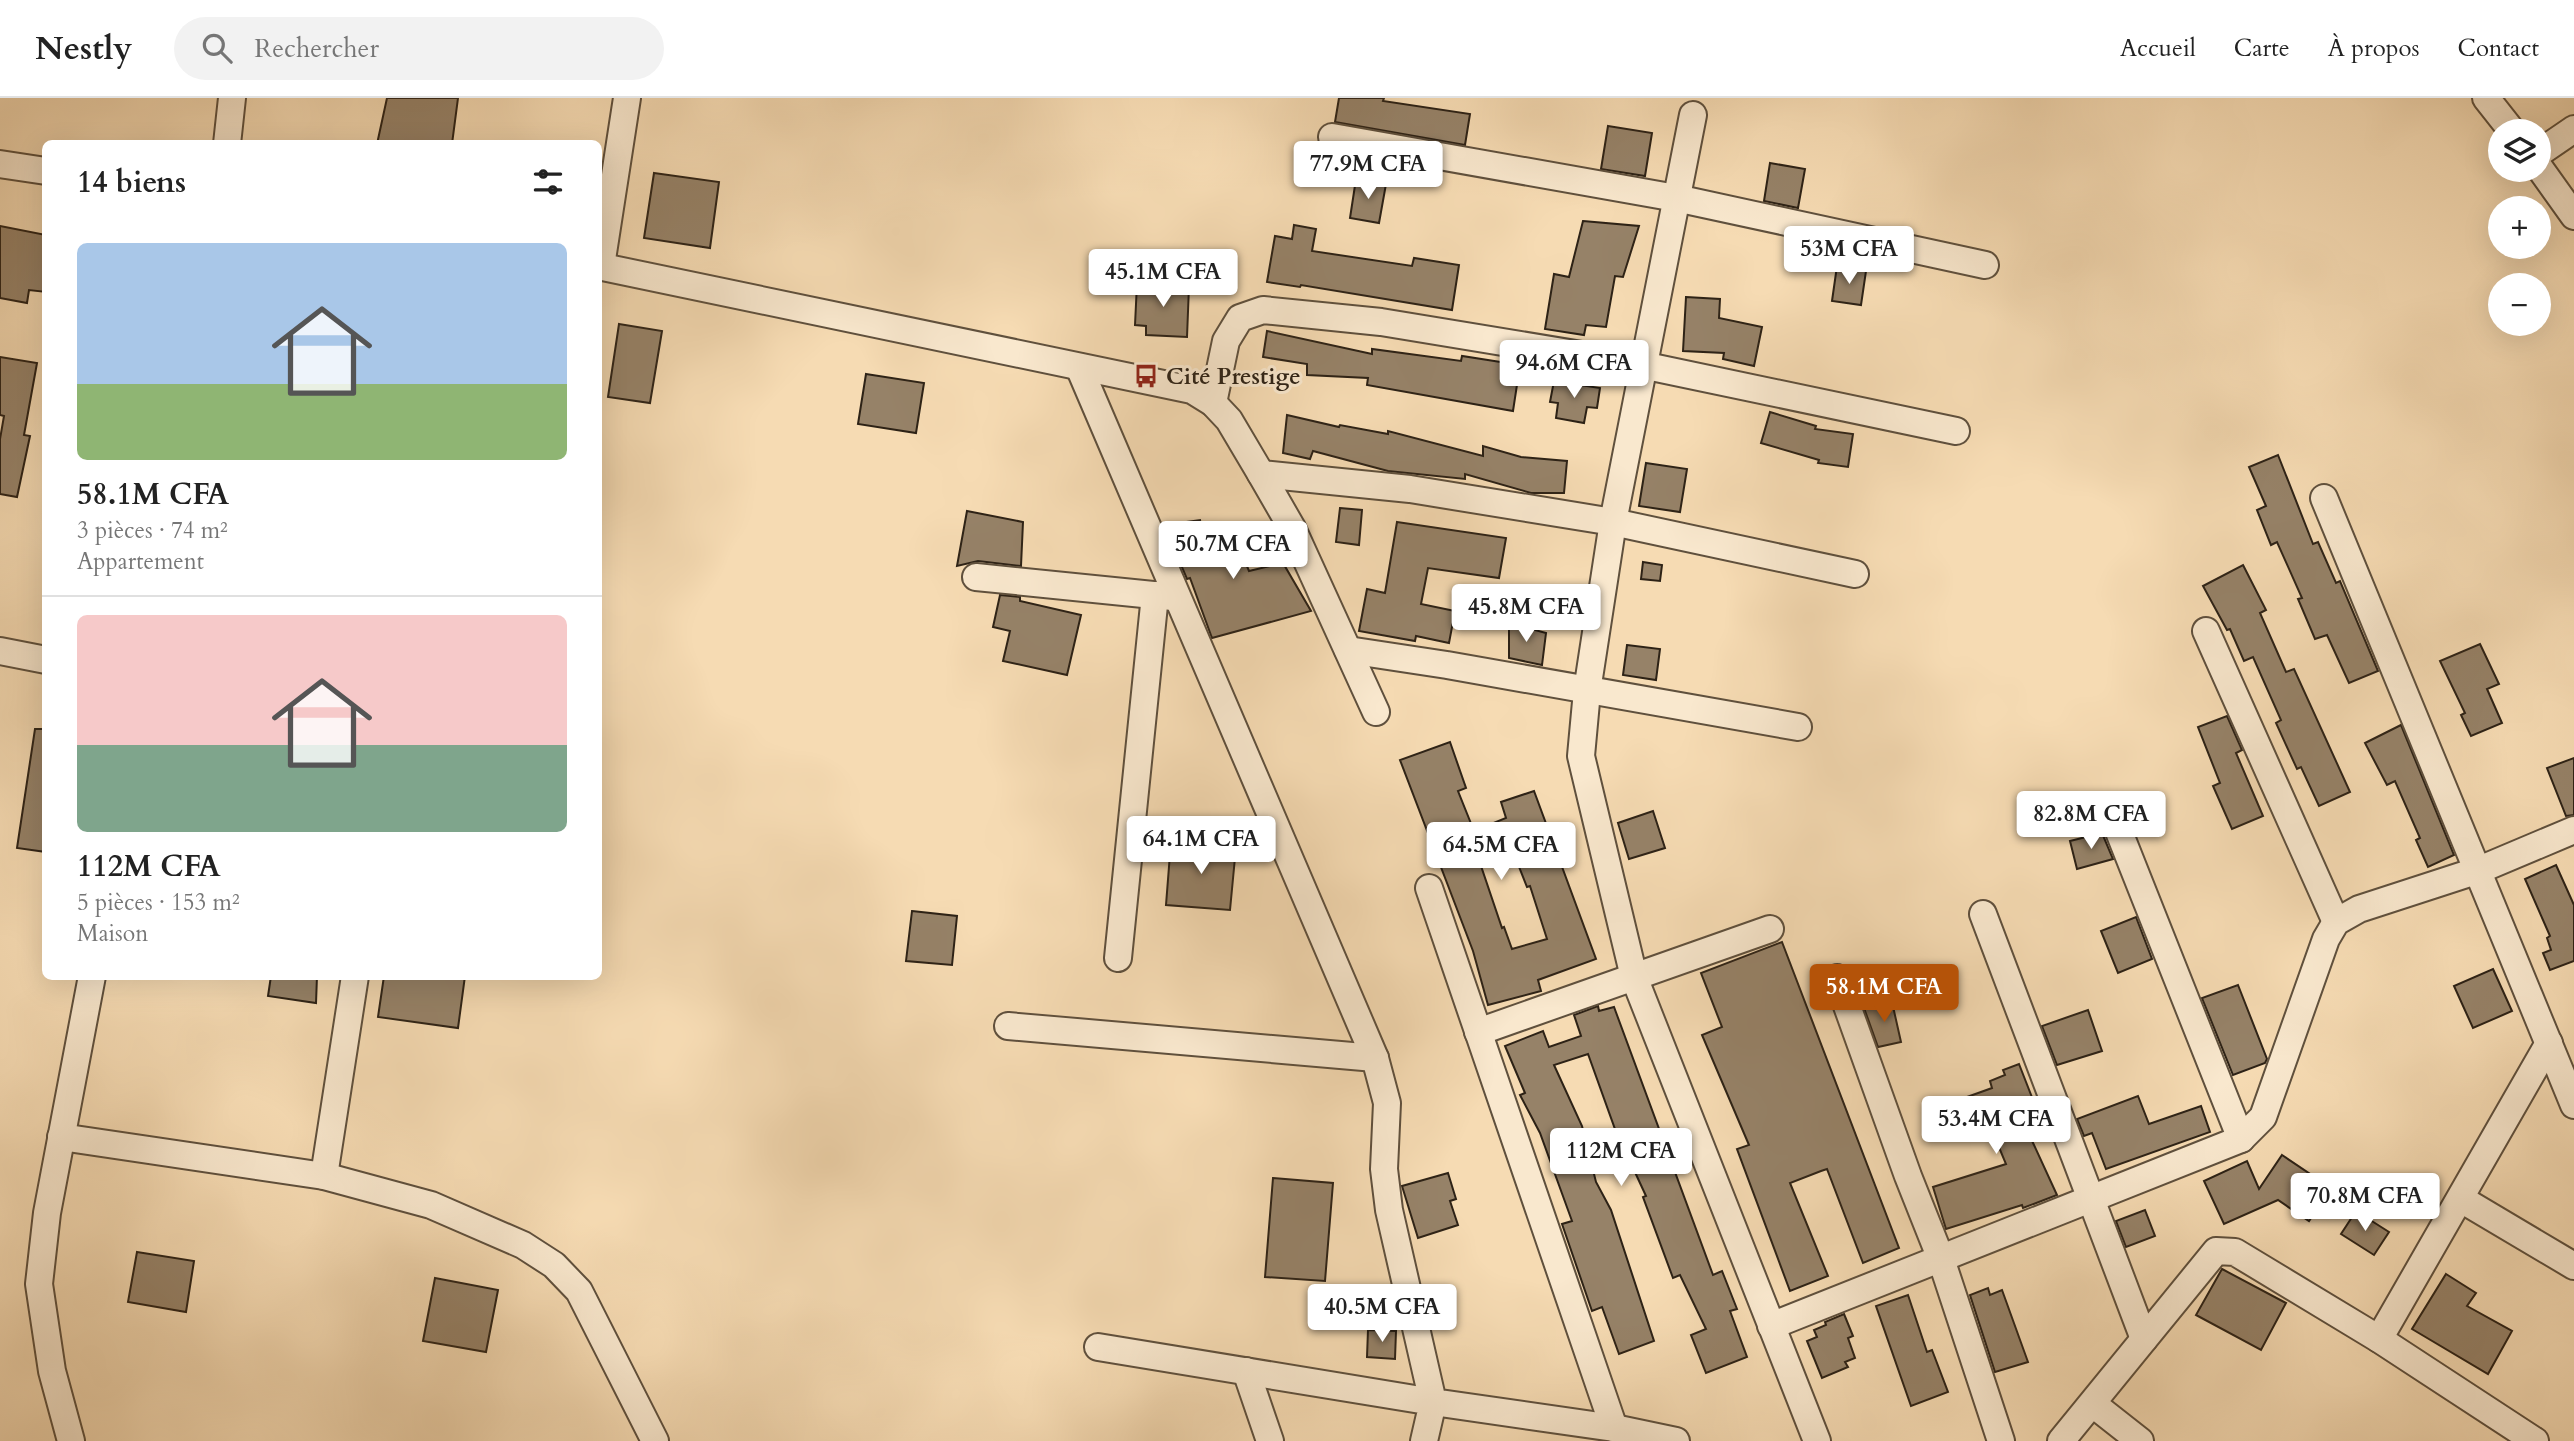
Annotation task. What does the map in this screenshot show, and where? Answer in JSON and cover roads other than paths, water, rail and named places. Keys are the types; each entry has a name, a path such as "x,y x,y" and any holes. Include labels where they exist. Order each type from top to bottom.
{"street":[{"path":"227,140 232,98"},
{"path":"602,254 627,98"},
{"path":"2486,98 2503,119"},
{"path":"1693,115 1613,523 1587,691 1581,756 1634,977 1817,1441"},
{"path":"2551,144 2574,128"},
{"path":"1332,137 1676,198 1985,265"},
{"path":"0,164 42,170"},
{"path":"2550,182 2574,216"},
{"path":"602,266 1192,390 1213,403 1229,420 1292,528 1376,712"},
{"path":"1213,403 1226,341 1240,318 1263,310 1381,322 1642,365 1956,431"},
{"path":"1079,367 1166,596 1375,1058 1387,1103 1384,1169 1389,1210 1433,1402 1424,1441"},
{"path":"1261,474 1410,489 1613,523 1855,574"},
{"path":"2325,498 2574,1105"},
{"path":"976,577 1166,596"},
{"path":"1118,958 1166,596"},
{"path":"2206,631 2336,922"},
{"path":"1348,650 1447,664 1798,727"},
{"path":"0,652 42,659"},
{"path":"2110,810 2241,1139"},
{"path":"1771,1326 2091,1201 2241,1139 2263,1117 2326,939 2336,922 2359,909 2479,870 2574,830"},
{"path":"1429,888 1478,1032 1605,1432"},
{"path":"1983,914 2144,1339"},
{"path":"1478,1032 1770,929"},
{"path":"1837,978 1903,1164 1941,1259 2001,1441"},
{"path":"71,1441 52,1371 38,1284 47,1213 91,980"},
{"path":"324,1176 354,980"},
{"path":"1008,1026 1375,1058"},
{"path":"2379,1339 2549,1043"},
{"path":"61,1137 324,1176 431,1205 523,1245 554,1265 579,1291 655,1441"},
{"path":"2461,1199 2574,1266"},
{"path":"2062,1441 2216,1251 2235,1252 2379,1339 2535,1441"},
{"path":"1098,1347 1605,1432 1675,1441"},
{"path":"1247,1371 1270,1441"},
{"path":"2093,1405 2140,1441"}],"place":[{"name":"Cité Prestige","path":"1146,376"}]}
